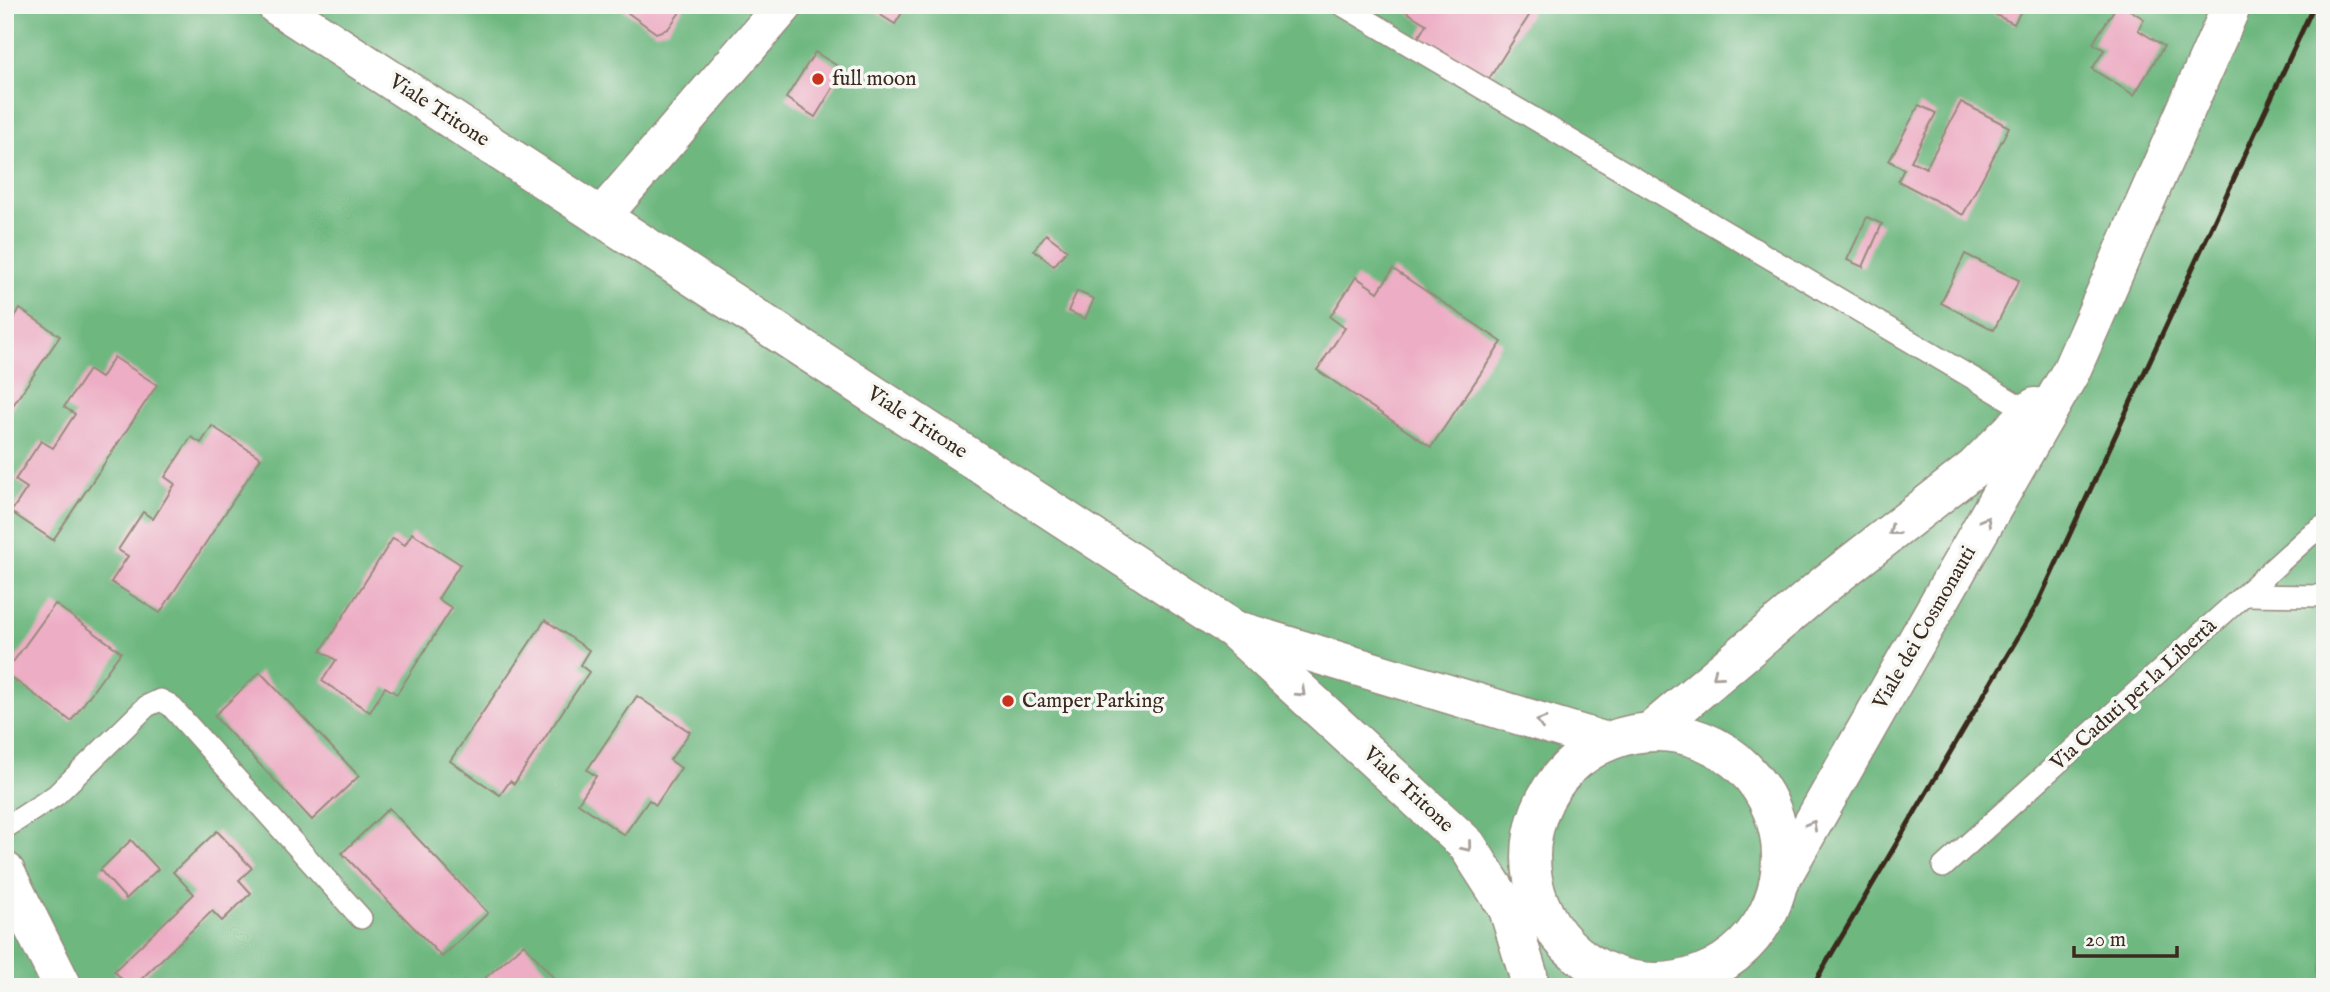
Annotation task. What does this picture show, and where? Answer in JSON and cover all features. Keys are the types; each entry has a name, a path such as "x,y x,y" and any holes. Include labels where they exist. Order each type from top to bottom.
{"street":[{"name":"Viale Tritone","path":"276,5 1233,629 1467,845 1508,909 1528,974 1529,987"},
{"path":"601,217 784,5"},
{"name":"Viale dei Cosmonauti","path":"1778,884 2071,371 2232,5"},
{"name":"Viale dei Cosmonauti","path":"1650,732 1823,586 1974,468 2071,371"},
{"name":"Viale Tritone","path":"1233,629 1607,742"},
{"path":"1531,865 1508,909 1534,915 1578,956 1607,973 1639,982 1673,984 1712,970 1742,949 1765,919 1778,884 1780,846 1771,809 1752,777 1723,751 1688,736 1650,732 1628,735 1607,742 1580,757 1558,778 1542,805 1532,834 1531,865 1538,900 1555,932"},
{"path":"5,871 63,987"}],"lane":[{"path":"1342,5 2031,412"},
{"name":"Via Caduti per la Libertà","path":"1943,867 2245,595 2319,533 2325,517"},
{"path":"2245,595 2325,596"},
{"path":"5,828 56,795 147,706 160,700 170,705 361,918"}],"green space":[{"path":"5,5 2325,5 2325,987 5,987"}],"building":[{"path":"617,5 685,5 668,29 656,33"},
{"path":"873,5 907,5 895,24 871,9"},
{"path":"1395,5 1524,5 1532,11 1487,82 1417,40 1426,24"},
{"path":"1998,5 2024,5 2014,24 1994,14"},
{"path":"2117,5 2122,5 2144,19 2138,30 2164,46 2134,95 2092,69 2104,50 2093,43"},
{"path":"815,52 844,70 815,117 786,98"},
{"path":"1961,102 2009,127 1963,215 1898,181 1904,169 1889,161 1919,105 1936,113 1911,161 1926,168"},
{"path":"1867,217 1882,224 1863,267 1847,260"},
{"path":"1046,234 1067,250 1054,266 1034,250"},
{"path":"1965,254 2019,280 1994,330 1941,303"},
{"path":"1393,269 1502,342 1431,447 1317,370 1345,328 1330,317 1356,277 1378,292"},
{"path":"1077,291 1094,299 1085,319 1068,311"},
{"path":"20,309 60,336 5,417 5,331"},
{"path":"114,357 157,385 53,540 11,512 27,488 15,480 41,441 53,448 75,414 64,407 89,370 101,378"},
{"path":"212,426 261,458 160,613 111,582 128,556 118,550 143,512 153,519 175,484 165,477 191,437 201,443"},
{"path":"412,533 460,564 438,599 452,608 397,694 385,687 370,712 322,681 336,660 321,651 393,538 405,545"},
{"path":"55,604 121,652 71,721 5,673"},
{"path":"545,620 589,650 580,665 589,672 514,784 510,781 500,795 450,761"},
{"path":"260,672 359,776 312,820 214,716"},
{"path":"637,696 690,732 670,760 681,768 656,805 649,800 624,835 578,803 596,776 587,770"},
{"path":"389,808 488,913 442,957 342,853"},
{"path":"217,831 252,868 239,880 251,893 222,921 212,911 133,987 129,987 114,971 194,894 173,872"},
{"path":"131,840 158,869 126,899 100,870"},
{"path":"524,944 560,985 475,987"}],"railway":[{"path":"1812,987 2038,603 2314,5"}],"place":[{"name":"full moon","path":"818,79"},
{"name":"Camper Parking","path":"1008,701"}]}
